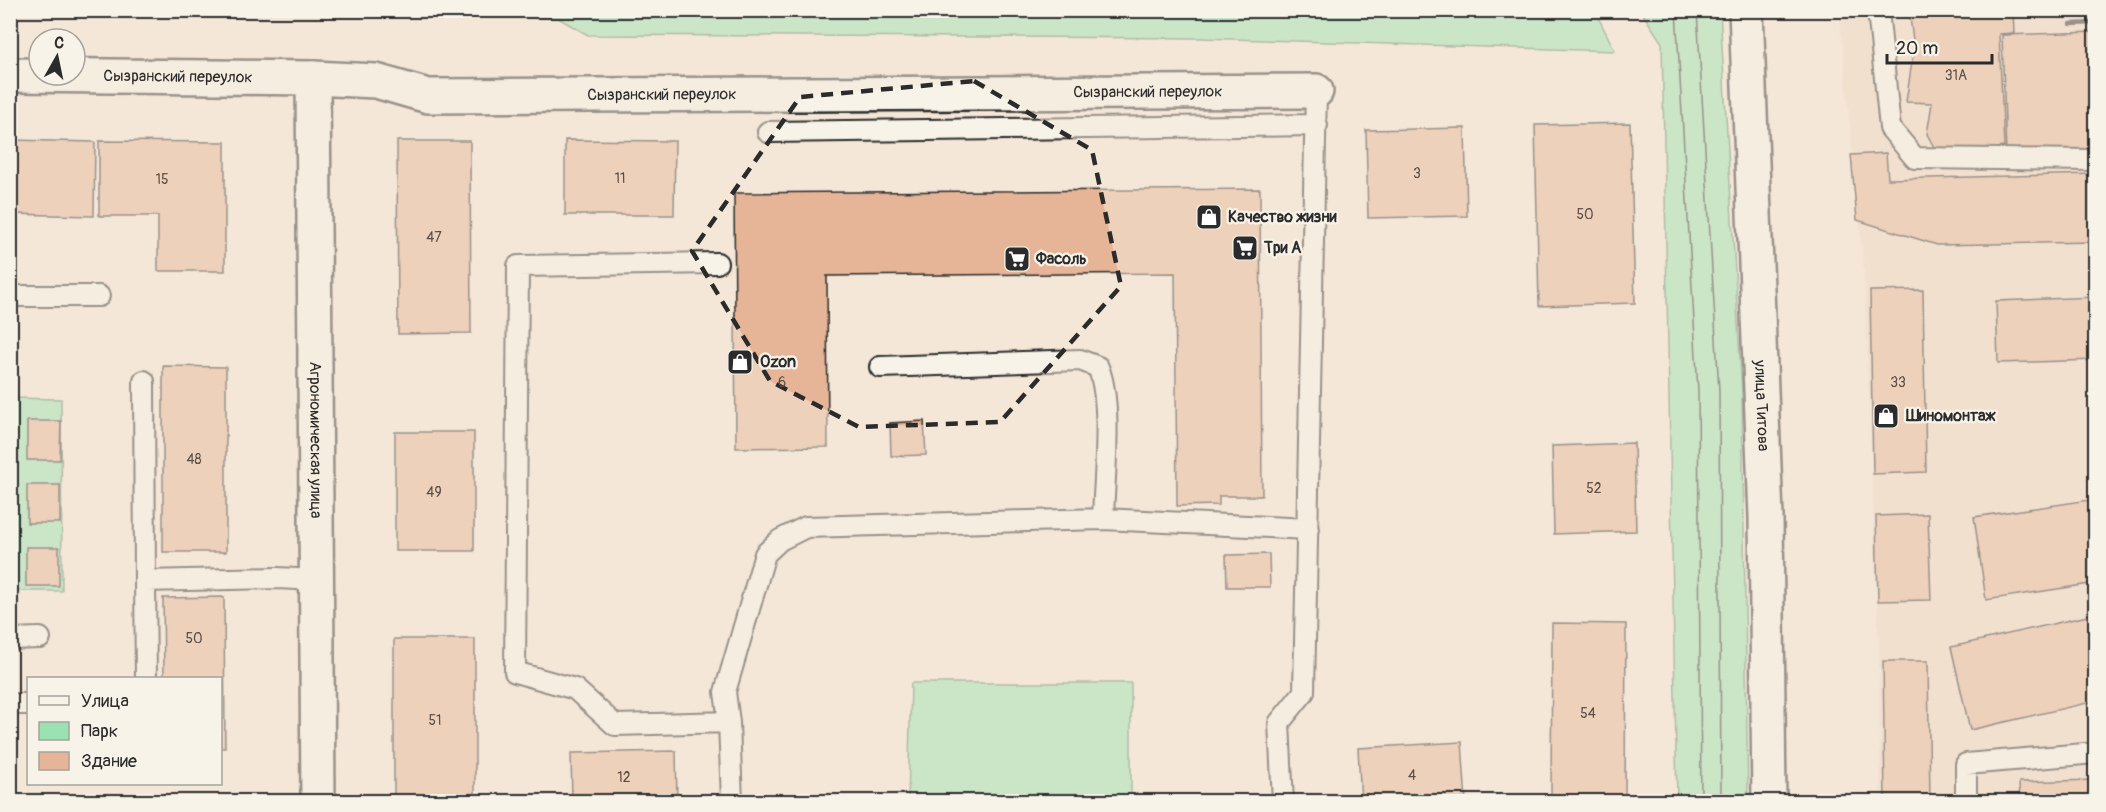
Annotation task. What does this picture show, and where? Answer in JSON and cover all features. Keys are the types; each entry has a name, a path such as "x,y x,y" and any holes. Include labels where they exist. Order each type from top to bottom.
{"street":[{"name":"улица Титова","path":"1746,10 1766,517 1769,801"},
{"name":"Сызранский переулок","path":"10,75 313,78 376,81 428,96 1316,91"},
{"name":"Агрономическая улица","path":"313,78 318,801"}],"lane":[{"path":"1878,10 1890,128 1915,158 2096,160"},
{"path":"1283,801 1279,723 1304,692 1316,91"},
{"path":"768,132 1317,125"},
{"path":"717,263 518,266 515,672 575,689 615,724 729,722"},
{"path":"10,296 99,296"},
{"path":"880,367 1080,360 1098,367 1104,382 1103,519"},
{"path":"144,381 146,677"},
{"path":"732,801 726,692 765,554 780,540 806,527 1103,519 1308,529"},
{"path":"145,581 277,578 317,580"},
{"path":"10,639 40,638"},
{"path":"1966,801 1966,764 2096,753"}],"highlighted area":[{"path":"974,81 1092,150 1121,286 1000,422 859,427 770,381 692,251 800,97"}],"shaded area":[{"path":"1839,11 2095,11 2095,801 1880,801 1879,653 1864,276"}],"green space":[{"path":"336,11 1595,11 1615,51 1199,38 588,35 558,18"},
{"path":"1641,11 1720,11 1742,393 1748,801 1677,801 1662,43"},
{"path":"10,398 61,399 62,591 11,591"},
{"path":"911,683 1131,683 1131,801 908,801"}],"building":[{"path":"1909,10 2013,10 2014,33 1999,34 2004,147 1963,152 1946,151 1934,147 1927,134 1932,103 1906,102 1914,48"},
{"path":"2096,32 2096,151 2006,154 2002,35"},
{"path":"1630,123 1635,303 1539,306 1535,125"},
{"path":"1465,128 1467,216 1368,218 1366,130"},
{"path":"10,140 95,142 94,216 10,214"},
{"path":"565,140 675,141 674,215 565,215"},
{"path":"99,141 225,142 225,271 158,271 158,216 99,216"},
{"path":"397,141 470,141 471,333 398,334"},
{"path":"1886,153 1888,179 2096,174 2096,242 1937,245 1857,220 1851,155"},
{"path":"1260,189 1262,496 1219,496 1219,505 1177,506 1175,273 827,276 828,447 736,448 734,193"},
{"path":"1923,290 1926,472 1873,474 1870,291"},
{"path":"2096,297 2096,360 1998,363 1996,301"},
{"path":"163,366 226,367 226,552 163,552"},
{"path":"27,421 61,421 60,460 27,460"},
{"path":"924,421 926,455 891,456 890,423"},
{"path":"395,432 474,432 474,551 395,551"},
{"path":"1634,443 1636,531 1554,534 1552,446"},
{"path":"27,485 60,485 60,523 27,523"},
{"path":"2096,499 2096,583 1986,600 1974,517"},
{"path":"1928,514 1931,600 1878,601 1876,516"},
{"path":"26,547 59,547 59,586 26,586"},
{"path":"1269,554 1270,587 1227,587 1226,555"},
{"path":"224,597 225,748 222,748 222,677 164,677 163,598"},
{"path":"2096,614 2096,701 1970,730 1951,647"},
{"path":"1552,623 1626,624 1625,802 1551,802"},
{"path":"394,639 475,639 475,802 394,802"},
{"path":"1883,661 1928,661 1930,802 1885,802"},
{"path":"1462,742 1466,802 1361,802 1358,748"},
{"path":"676,751 677,802 572,802 571,753"},
{"path":"2096,780 2096,802 2020,802 2019,782"}],"tram line":[{"path":"1676,10 1698,391 1701,802"},
{"path":"1697,10 1719,391 1721,802"}],"railway":[{"path":"2071,24 2096,23"}],"place":[{"name":"Качество жизни","path":"1209,217"},
{"name":"Три А","path":"1245,248"},
{"name":"Фасоль","path":"1017,259"},
{"name":"Ozon","path":"740,362"},
{"name":"Шиномонтаж","path":"1886,416"}]}
